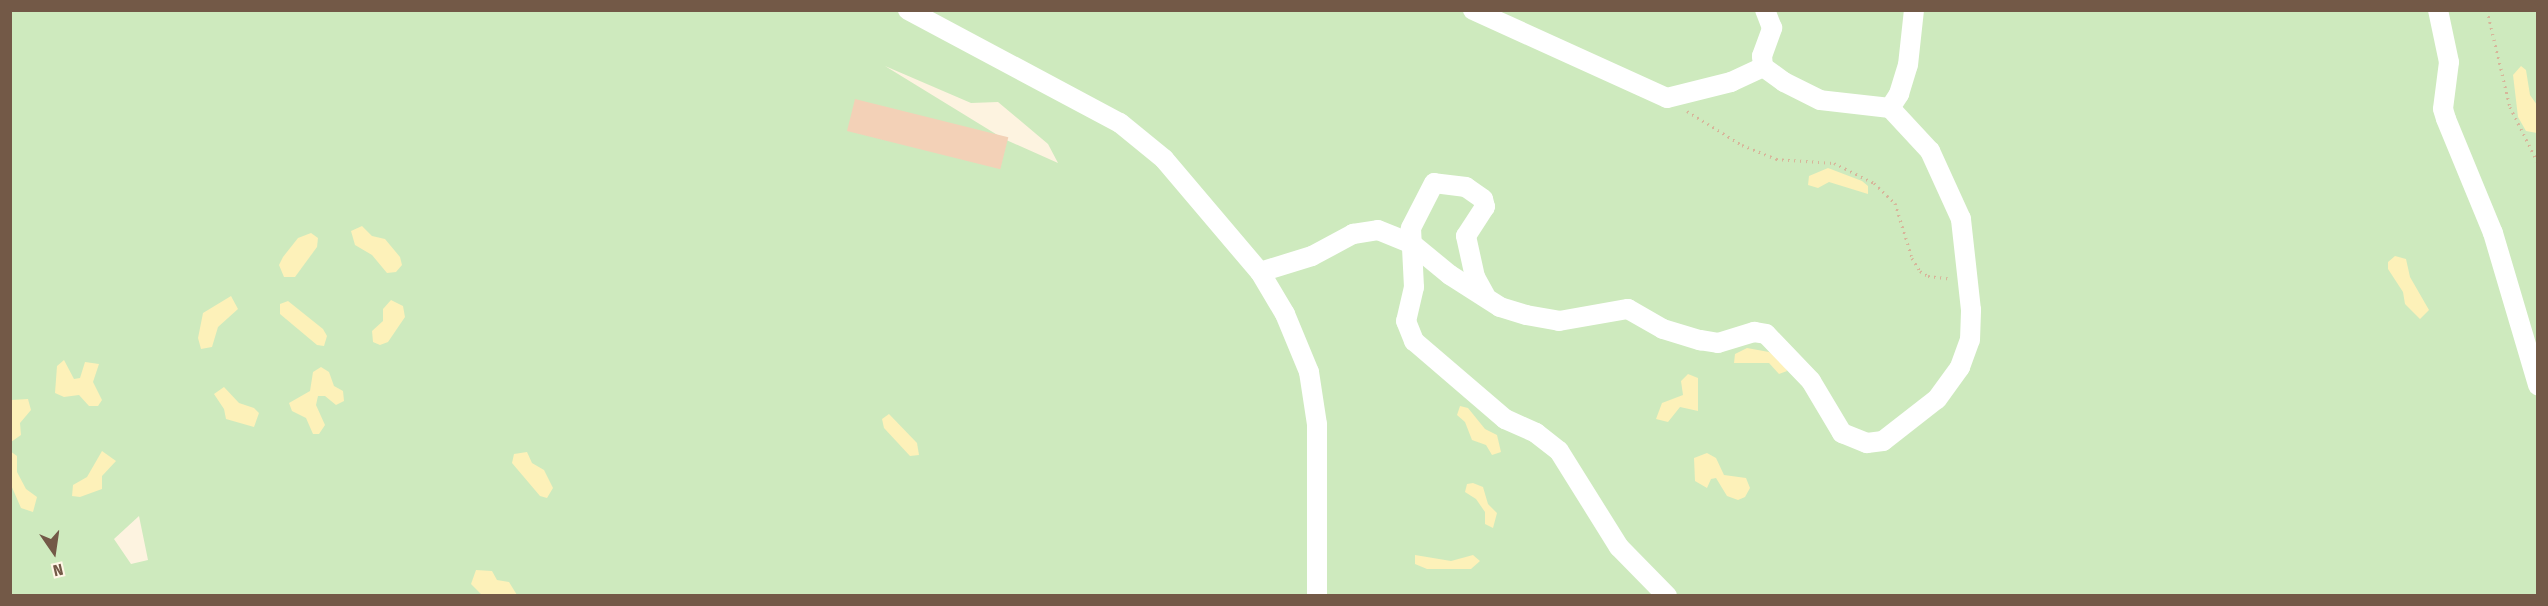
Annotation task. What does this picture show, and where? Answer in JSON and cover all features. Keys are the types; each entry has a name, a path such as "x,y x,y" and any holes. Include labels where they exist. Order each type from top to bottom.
{"street":[{"path":"908,10 1120,123 1164,159 1260,272 1285,314 1309,372 1317,424 1317,596"},
{"path":"1473,10 1667,98 1731,82 1763,67"},
{"path":"1260,272 1312,256 1353,234 1378,230 1411,243 1450,275 1500,307 1559,321 1628,309 1663,329 1718,343 1754,332 1766,334 1811,381 1842,433 1867,443 1883,441 1905,427 1937,399 1960,367 1970,340 1971,310 1964,278 1961,219 1944,177 1914,130 1890,108 1820,100 1784,82 1763,67 1762,56 1772,28 1765,10"},
{"path":"1890,108 1899,94 1908,65 1914,10"},
{"path":"2438,10 2449,62 2443,109 2493,234 2538,385"},
{"path":"1486,297 1468,254 1466,236 1485,207 1474,192 1449,183 1434,183 1411,228 1414,286 1406,321 1414,341 1505,419 1536,433 1559,451 1619,547 1667,596"}],"path":[{"path":"2487,10 2510,107 2538,163"},
{"path":"1667,98 1742,145 1776,159 1834,163 1874,183 1895,202 1912,258 1920,271 1945,280 1964,278"}],"green space":[{"path":"10,11 2537,11 2537,595 11,595","holes":["885,66 971,103 998,102 1048,144 1058,163 1004,139","139,516 148,560 131,564 114,539"]}],"sand":[{"path":"2521,66 2526,70 2530,95 2537,105 2537,133 2526,131 2518,117 2513,75"},
{"path":"1828,168 1862,181 1868,186 1868,194 1829,182 1818,188 1808,185 1809,176"},
{"path":"362,226 372,236 385,239 400,257 402,265 396,272 387,273 372,255 355,245 351,231"},
{"path":"311,233 318,238 317,247 295,277 284,277 279,265 283,257 298,238"},
{"path":"2395,256 2406,259 2410,277 2429,310 2420,319 2405,304 2403,292 2388,269 2388,262"},
{"path":"231,296 238,309 218,327 212,347 201,349 198,338 203,313"},
{"path":"391,300 403,306 405,317 388,342 380,345 373,342 372,331 383,321 383,309"},
{"path":"288,301 323,329 327,336 324,346 317,345 280,314 280,304"},
{"path":"1747,348 1769,352 1782,361 1787,371 1779,374 1769,363 1734,363 1735,354"},
{"path":"64,360 74,379 80,378 85,362 99,364 93,382 102,400 98,406 89,406 79,395 64,397 55,393 57,366"},
{"path":"321,367 329,372 334,386 343,391 344,401 336,405 325,396 318,396 316,405 325,425 319,434 313,434 306,418 292,411 289,403 310,391 313,372"},
{"path":"1688,374 1698,378 1698,411 1680,407 1668,422 1656,419 1662,403 1683,395 1681,381"},
{"path":"224,387 239,403 254,408 259,413 254,427 226,419 224,409 214,394"},
{"path":"28,399 31,410 20,423 21,435 11,442 11,400"},
{"path":"1460,406 1468,408 1485,429 1497,435 1501,452 1492,455 1486,445 1472,440 1465,422 1457,415"},
{"path":"889,414 917,443 919,455 910,456 884,428 882,419"},
{"path":"10,451 17,456 17,472 26,489 37,497 33,512 21,508 11,485"},
{"path":"102,451 116,461 102,476 102,489 80,497 72,496 73,485 87,477"},
{"path":"527,452 532,463 544,470 553,488 547,498 540,496 512,463 514,454"},
{"path":"1707,453 1716,458 1724,475 1746,478 1750,488 1745,497 1738,500 1727,496 1716,478 1711,479 1707,488 1695,481 1694,458"},
{"path":"1473,483 1483,487 1488,504 1497,513 1493,528 1485,524 1485,512 1476,499 1465,492 1467,484"},
{"path":"1415,555 1451,561 1473,555 1480,561 1471,569 1427,569 1415,564"},
{"path":"476,570 492,571 497,580 509,582 517,595 482,595 471,584"}],"building":[{"path":"855,99 1008,137 1000,169 847,131"}]}
